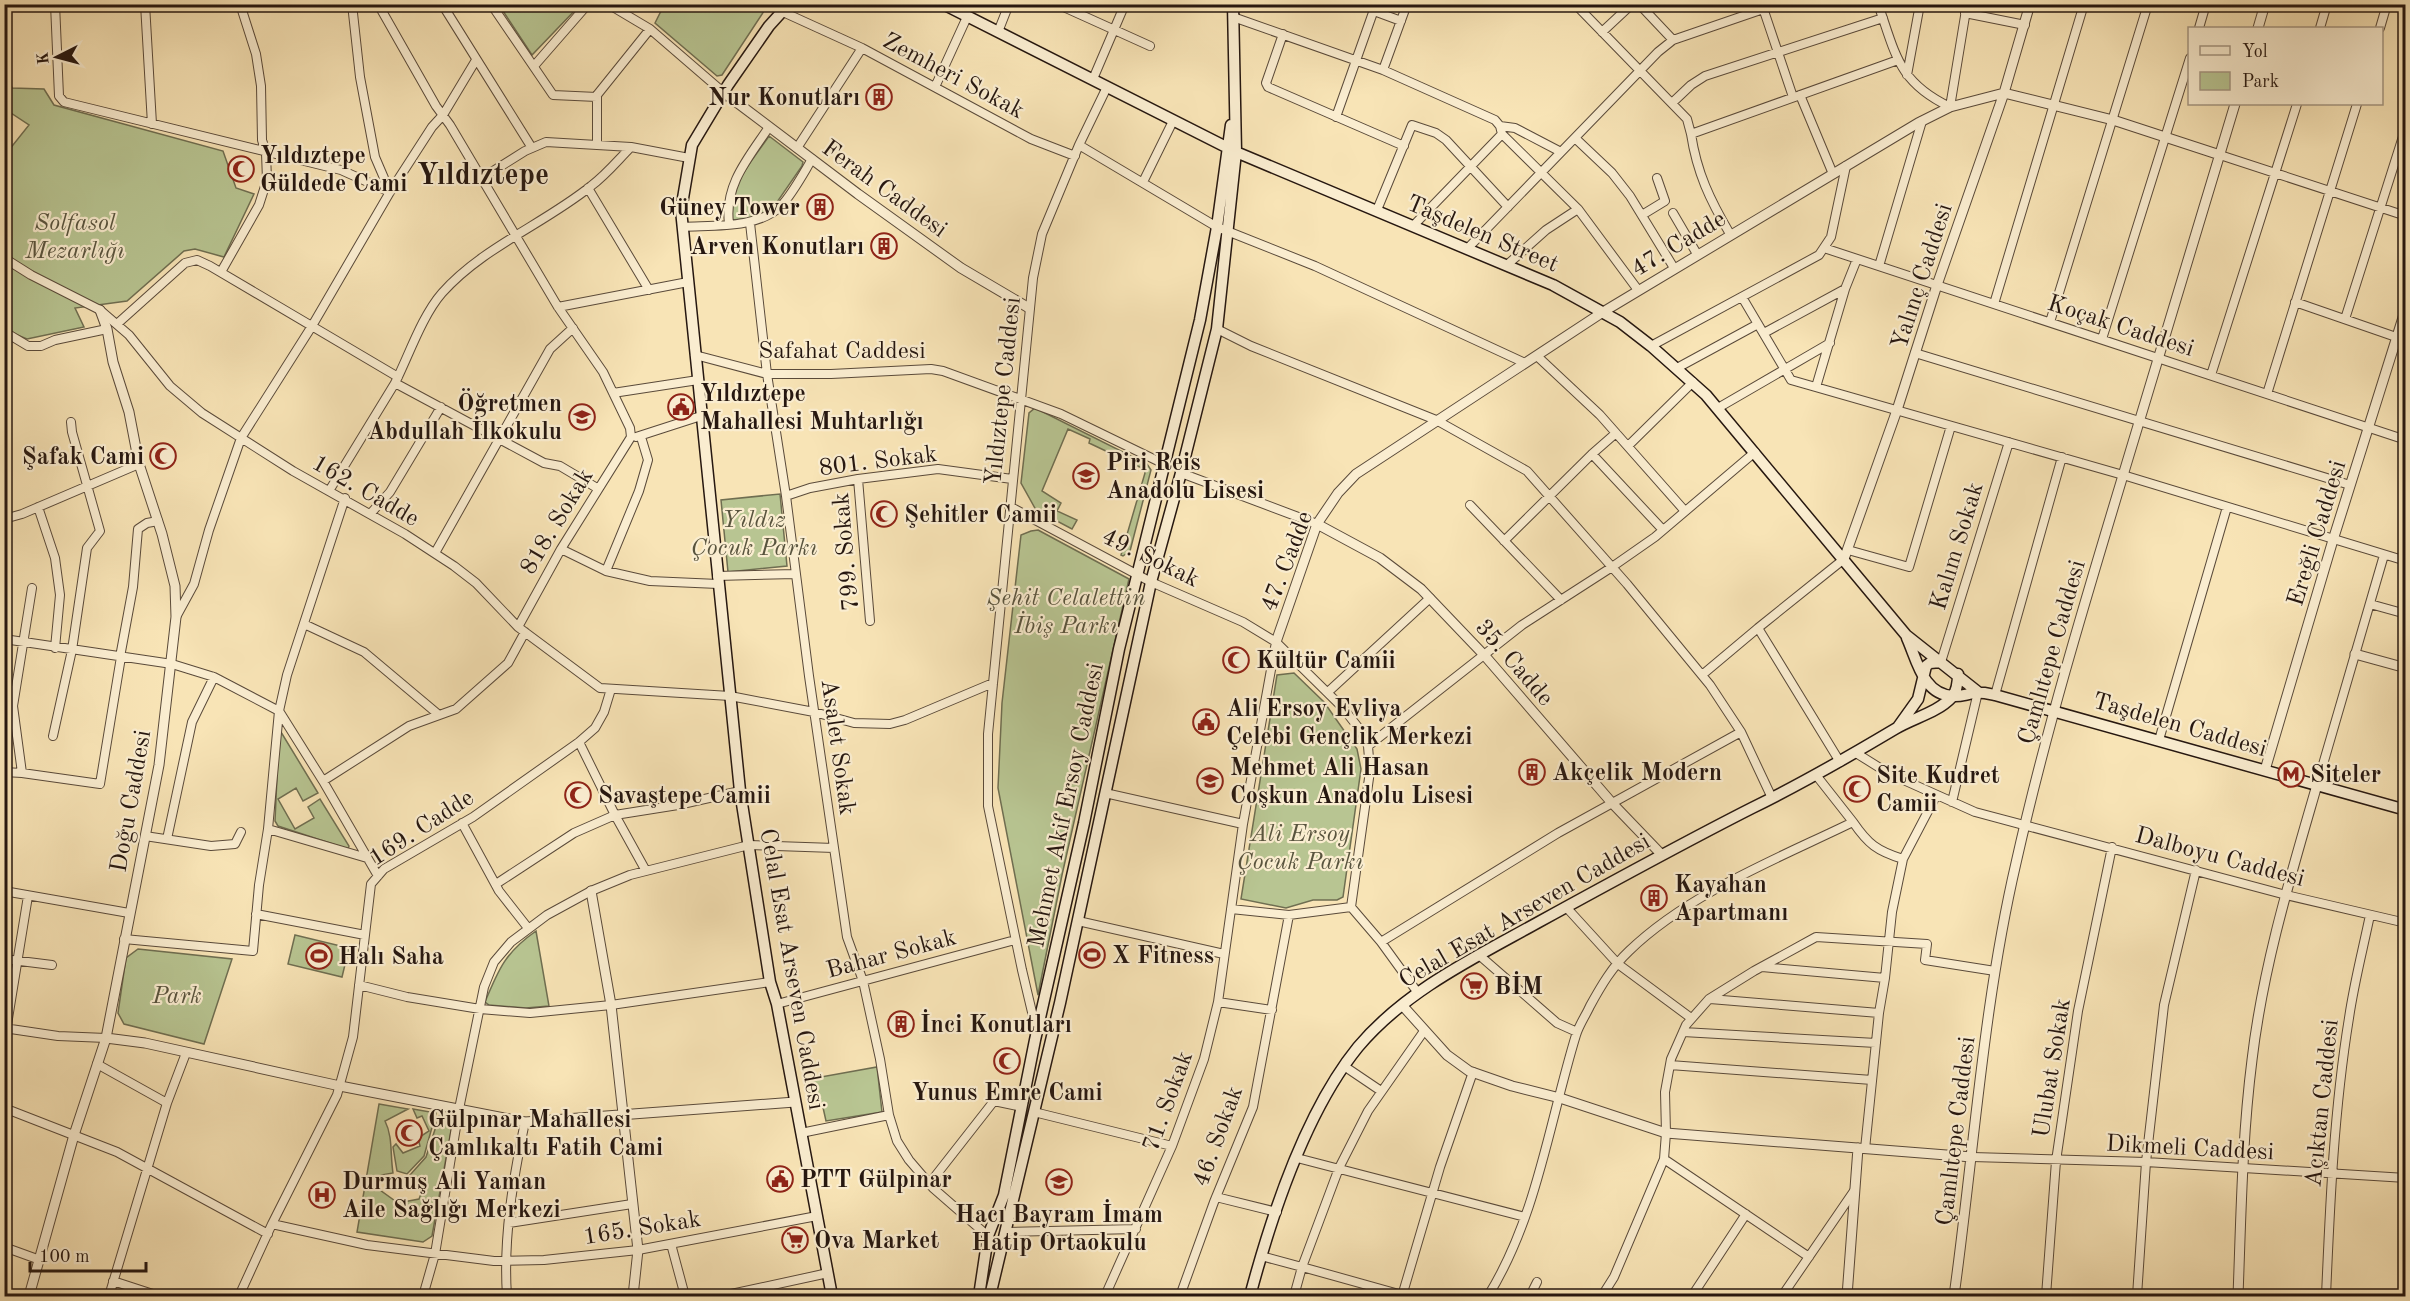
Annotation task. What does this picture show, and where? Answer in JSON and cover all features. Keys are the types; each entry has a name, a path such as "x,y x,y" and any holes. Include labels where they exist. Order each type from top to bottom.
{"main road":[{"name":"Taşdelen Street","path":"943,4 956,8 967,17 1231,149 1553,285 1603,312 1651,345 1693,382 1718,408 1846,555 1906,634"},
{"name":"Mehmet Akif Ersoy Caddesi","path":"990,1296 1078,921 1151,582 1217,329 1228,232 1234,110 1233,4"},
{"name":"Celal Esat Arseven Caddesi","path":"784,7 723,92 692,145 681,210 740,791 770,982 777,1004 832,1296"},
{"name":"Mehmet Akif Ersoy Caddesi","path":"979,1296 988,1236 1004,1195 1119,649 1200,320 1231,149"},
{"path":"1906,634 1978,692"},
{"path":"1906,634 1922,676 1932,688 1953,697 1978,692"},
{"path":"1898,728 1918,699 1926,666 1930,663 1941,663"},
{"path":"1953,697 1958,686 1958,674"},
{"name":"Taşdelen Caddesi","path":"1978,692 2054,711 2406,810"},
{"name":"Celal Esat Arseven Caddesi","path":"1250,1296 1261,1256 1297,1158 1321,1106 1344,1066 1371,1034 1402,1005 1479,955 1661,854 1840,762 1953,697"}],"street":[{"path":"55,4 59,96 64,102 341,170 390,192"},
{"path":"145,4 152,124"},
{"path":"221,272 259,205 267,180 266,153 262,140 261,86 256,54 240,4"},
{"path":"352,4 360,78 375,157 390,192"},
{"path":"378,4 558,308 603,372 630,428 631,437 641,437 701,416"},
{"path":"491,4 553,95 597,97"},
{"path":"534,66 588,4"},
{"path":"608,4 650,29 723,92"},
{"path":"998,32 1009,4"},
{"path":"1057,4 1150,46"},
{"path":"1093,79 1125,4"},
{"path":"1383,70 1407,4"},
{"path":"1575,4 1687,119 1700,172 1711,201 1730,234"},
{"path":"1602,32 1632,4"},
{"path":"1639,4 1673,40"},
{"path":"1468,248 1658,52 1673,40 1762,7 1778,4"},
{"path":"1878,4 1898,60 1907,75 1927,96 1950,107 1966,9 2025,25"},
{"path":"1907,75 1920,4"},
{"name":"Yalınç Caddesi","path":"1846,555 2004,93 2030,4"},
{"path":"1994,304 2084,4"},
{"path":"2050,322 2148,4"},
{"path":"2199,27 2206,4"},
{"path":"2258,27 2265,4"},
{"path":"2320,27 2327,4"},
{"path":"2380,27 2387,4"},
{"path":"445,6 532,148"},
{"name":"Zemheri Sokak","path":"784,7 1031,139 1075,156"},
{"path":"1762,7 1796,96 1833,174"},
{"path":"1336,117 1375,8 1401,21"},
{"path":"934,87 967,17"},
{"path":"1233,17 1383,70 1488,117 1578,209 1638,290"},
{"path":"1672,103 1691,85 1705,76 1883,18"},
{"path":"597,145 597,97 603,84 650,29"},
{"path":"1283,34 1267,85 1404,146"},
{"path":"797,148 862,48"},
{"path":"176,617 194,584 209,530 241,438 312,326 390,192 432,127 443,115 476,60"},
{"path":"1691,134 1898,60"},
{"path":"2102,339 2188,64"},
{"name":"Yıldıztepe Caddesi","path":"1037,1031 988,806 988,734 1033,278 1042,234 1079,145 1107,87"},
{"name":"Ferah Caddesi","path":"723,92 961,268 1029,308"},
{"name":"47. Cadde","path":"1276,642 1317,524 1338,493 1356,474 1638,290 1922,121 1950,107 2004,93 2113,120 2220,154"},
{"name":"Çamlıtepe Caddesi","path":"1954,1296 1995,971 2025,824 2054,711 2123,474 2235,105"},
{"path":"2211,375 2297,105"},
{"path":"2267,394 2356,105"},
{"path":"1143,182 1173,121"},
{"path":"1879,266 1922,121"},
{"path":"1377,210 1413,125 1436,133 1446,140 1508,207"},
{"path":"729,223 729,193 741,167 770,127"},
{"path":"2345,319 2406,127"},
{"path":"1413,226 1470,168 1501,130 1515,128 1561,152"},
{"path":"1575,138 1612,173 1630,196 1674,268"},
{"path":"482,178 546,142 631,147 689,158"},
{"path":"1079,145 1217,227 1315,266 1525,363"},
{"path":"329,491 397,380 422,326 440,295 457,278 516,235 588,188 631,147"},
{"path":"2220,154 2406,216"},
{"path":"682,227 750,223 767,216 781,205 812,159"},
{"path":"1651,345 1819,255 1831,237 1846,166"},
{"path":"1642,215 1665,201 1657,178"},
{"path":"588,188 649,290"},
{"path":"1507,265 1546,230 1578,209"},
{"path":"1673,213 1697,254"},
{"name":"Asalet Sokak","path":"750,223 766,374 786,496 814,712 847,937 863,981 889,1114 897,1141 929,1184 988,1236"},
{"name":"Koçak Caddesi","path":"1824,248 2406,440"},
{"name":"162. Cadde","path":"4,258 31,275 100,310 129,335 170,386 201,413 435,553 476,583 518,627 600,688 730,696 814,712 854,723 890,724 993,683"},
{"path":"1816,387 1845,289 1857,259"},
{"path":"117,324 185,263 196,260 221,272 312,326 441,407 544,463 560,466 597,488"},
{"path":"558,308 688,282"},
{"path":"1764,333 1845,289"},
{"path":"1742,297 1791,380 2123,474 2406,561"},
{"path":"2295,302 2396,338"},
{"name":"Ereğli Caddesi","path":"2265,770 2333,540 2406,308"},
{"name":"Doğu Caddesi","path":"29,1296 74,1135 106,1038 159,765 176,617 175,586 158,521 139,464 129,412 100,310"},
{"path":"1677,368 1758,324"},
{"path":"435,553 550,350 573,328"},
{"path":"4,334 28,346 40,346 55,340 107,329"},
{"path":"1217,329 1251,346 1438,421 1527,471 1612,567 1702,675 1741,732 1772,798"},
{"path":"1718,408 1830,343"},
{"path":"1915,352 2350,485"},
{"name":"Safahat Caddesi","path":"695,355 766,374 831,374 931,369 943,371 1021,398 1164,464"},
{"path":"1537,356 1616,433 1684,510"},
{"path":"613,393 698,380"},
{"path":"1628,446 1693,382"},
{"path":"371,513 390,492 441,407"},
{"path":"53,736 72,650 87,548 100,531 71,422"},
{"path":"1702,675 1846,555 1909,567 1952,426"},
{"path":"1504,540 1616,433"},
{"name":"818. Sokak","path":"518,627 597,488 631,437"},
{"path":"606,571 631,511 648,460 641,437"},
{"name":"Kalım Sokak","path":"1941,663 2009,442"},
{"path":"1418,993 1381,942 1351,907 1370,771 1368,746 1522,625 1612,567 1663,530 1755,452"},
{"path":"1592,454 1663,530"},
{"path":"1995,695 2062,457"},
{"path":"4,519 139,464"},
{"name":"801. Sokak","path":"786,496 810,488 858,479 938,469 1012,479"},
{"path":"1181,473 1317,524"},
{"name":"799. Sokak","path":"858,479 870,621"},
{"path":"124,939 253,951 279,711 287,675 345,498"},
{"path":"1470,505 1561,600"},
{"name":"49. Sokak","path":"1010,506 1151,582 1243,622 1276,642 1328,692 1360,731 1368,746"},
{"path":"38,507 55,558 60,595 55,648"},
{"path":"2159,740 2227,507"},
{"path":"4,772 100,784 133,587 138,530 147,523 158,521"},
{"name":"35. Cadde","path":"1317,524 1380,558 1430,598 1485,656 1612,803 1661,854"},
{"path":"561,549 606,571 650,581 718,580 796,574"},
{"path":"2238,1296 2242,1168 2254,1049 2264,985 2286,895 2384,555"},
{"path":"22,773 13,706 32,588"},
{"path":"1328,692 1430,598"},
{"path":"2370,604 2406,614"},
{"path":"304,624 364,652 439,715"},
{"path":"1758,628 1840,762"},
{"path":"322,781 409,726 456,709 508,663 525,632"},
{"path":"4,639 172,664 214,677 279,711 378,876"},
{"name":"71. Sokak","path":"1105,1296 1172,1146 1204,1059 1218,1002 1243,824 1276,642"},
{"path":"2355,654 2406,668"},
{"path":"167,839 192,722 214,677"},
{"name":"169. Cadde","path":"239,1296 272,1224 338,1095 352,1037 371,884 384,869 462,823 579,742 595,728 604,712 611,689"},
{"path":"1952,802 1978,692"},
{"path":"1381,942 1473,884 1612,803 1741,732"},
{"path":"579,742 646,870"},
{"name":"Dalboyu Caddesi","path":"1856,753 1888,773 1975,812 2286,895 2406,923"},
{"path":"1816,775 1865,840 1882,852 1903,859"},
{"path":"496,884 574,833 615,814 678,805 740,791"},
{"path":"1105,793 1243,824"},
{"path":"1847,1296 1855,1190 1872,1080 1892,912 1903,859 1936,796"},
{"path":"1488,1296 1506,1266 1525,1217 1577,1032 1604,980 1629,951 1671,917 1727,884 1853,822"},
{"path":"462,823 496,884 528,928"},
{"path":"268,829 367,858"},
{"path":"145,836 211,846 235,844 241,832"},
{"path":"423,1296 435,1254 459,1110 484,987 494,962 511,942 528,928 591,891 646,870 749,845 834,848"},
{"name":"Ulubat Sokak","path":"2046,1296 2056,1161 2078,1011 2112,847"},
{"path":"2137,1296 2146,1162 2164,1005 2196,870"},
{"path":"4,891 129,913"},
{"path":"591,891 611,1005 638,1250 633,1296"},
{"path":"4,1043 28,896"},
{"path":"1231,909 1289,915 1351,907"},
{"path":"1566,907 1618,964 1691,1018"},
{"path":"256,914 365,935"},
{"name":"46. Sokak","path":"1180,1296 1216,1197 1253,1107 1289,915"},
{"name":"Açıktan Caddesi","path":"2326,1296 2339,1086 2349,1016 2370,915"},
{"path":"1078,921 1224,954"},
{"path":"1602,1296 1614,1277 1664,1159 1665,1092 1670,1065 1691,1018 1709,999 1816,937 1927,944 1925,960 1995,971"},
{"name":"Bahar Sokak","path":"777,1004 1016,940"},
{"path":"1479,955 1557,1023 1577,1032"},
{"path":"4,959 52,965"},
{"path":"1761,967 1885,978"},
{"path":"359,985 407,997 480,1009 530,1013 611,1005 770,982"},
{"path":"1709,999 1879,1013"},
{"path":"1218,1002 1272,1010"},
{"path":"1402,1005 1447,1055 1473,1072 1666,1133 1972,1157"},
{"path":"5,1028 58,1036 106,1038 145,1043 340,1086 525,1122 622,1113 795,1102"},
{"path":"1294,1296 1302,1267 1339,1168 1368,1111 1425,1031"},
{"path":"1683,1032 1876,1043"},
{"path":"109,1296 166,1103 186,1053"},
{"path":"97,1064 166,1103"},
{"path":"1670,1065 1872,1080"},
{"path":"1344,1066 1381,1091"},
{"path":"1261,1256 1404,1296 1434,1192 1473,1072"},
{"path":"929,1184 994,1101 1022,1107"},
{"path":"4,1108 117,1152 268,1234"},
{"path":"1034,1112 1172,1146"},
{"path":"801,1133 889,1114"},
{"path":"507,1296 505,1261 514,1172 525,1122"},
{"name":"Dikmeli Caddesi","path":"1972,1157 2146,1162 2406,1178"},
{"path":"1297,1158 1525,1217"},
{"path":"1664,1159 1809,1257"},
{"path":"1782,1296 1855,1190"},
{"path":"1216,1197 1277,1212"},
{"path":"509,1223 632,1204"},
{"path":"1692,1296 1746,1214"},
{"name":"165. Sokak","path":"272,1224 367,1245 505,1261 544,1260 638,1250 817,1216"},
{"path":"1006,1232 1136,1229"},
{"path":"671,1244 686,1296"},
{"path":"4,1247 40,1260"},
{"path":"722,1296 828,1273"},
{"path":"113,1281 159,1296"},
{"path":"1530,1296 1537,1282"}],"green space":[{"path":"664,4 768,5 722,75 717,76 655,23"},
{"name":"Solfasol Mezarlığı","path":"4,5 7,5 9,80 12,88 44,89 54,105 223,151 236,188 254,194 224,257 195,249 184,251 127,301 75,308 84,327 27,339 5,330 5,155 29,125 11,113 5,105"},
{"path":"499,5 580,5 532,55"},
{"path":"769,136 803,162 802,166 773,208 755,218 732,220 732,207 737,185"},
{"path":"1035,408 1147,464 1151,470 1130,551 1123,556 1121,555 1145,473 1144,469 1089,443 1090,439 1068,429 1042,491 1061,503 1057,511 1077,520 1072,529 1036,510 1021,483 1029,413"},
{"name":"Yıldız Çocuk Parkı","path":"780,494 787,566 728,572 721,500"},
{"name":"Şehit Celalettin İbiş Parkı","path":"1038,530 1129,579 1062,875 1038,995 998,788 1002,703 1021,535"},
{"name":"Ali Ersoy Çocuk Parkı","path":"1294,673 1324,702 1357,749 1361,769 1343,897 1337,900 1313,900 1286,908 1241,899 1277,675"},
{"path":"279,732 318,793 303,801 296,788 278,799 295,829 314,818 308,807 320,799 349,846 348,849 278,826 275,821"},
{"path":"536,931 549,1006 526,1008 489,1005 485,1002 504,962 517,946"},
{"name":"Halı Saha","path":"295,935 349,948 342,977 288,964"},
{"name":"Park","path":"138,949 232,959 204,1044 124,1024 118,1013 126,958"},
{"path":"877,1067 882,1112 826,1121 822,1103 809,1101 804,1080"},
{"path":"379,1104 408,1109 385,1121 390,1139 393,1173 382,1175 377,1179 380,1190 398,1203 419,1199 420,1185 410,1175 426,1157 440,1114 447,1115 452,1125 432,1236 423,1242 357,1232"},
{"path":"413,1109 436,1113 424,1156 407,1174 397,1171 393,1147 396,1144 403,1153 420,1146 418,1138 429,1131 422,1116 417,1118"}],"place":[{"name":"Nur Konutları","path":"879,97"},
{"name":"Yıldıztepe Güldede Cami","path":"241,169"},
{"name":"Güney Tower","path":"820,207"},
{"name":"Arven Konutları","path":"884,246"},
{"name":"Yıldıztepe Mahallesi Muhtarlığı","path":"681,407"},
{"name":"Öğretmen Abdullah İlkokulu","path":"582,417"},
{"name":"Şafak Cami","path":"163,456"},
{"name":"Piri Reis Anadolu Lisesi","path":"1086,476"},
{"name":"Şehitler Camii","path":"884,514"},
{"name":"Kültür Camii","path":"1236,660"},
{"name":"Ali Ersoy Evliya Çelebi Gençlik Merkezi","path":"1206,722"},
{"name":"Akçelik Modern","path":"1532,772"},
{"name":"Siteler","path":"2291,774"},
{"name":"Mehmet Ali Hasan Coşkun Anadolu Lisesi","path":"1210,781"},
{"name":"Site Kudret Camii","path":"1857,789"},
{"name":"Savaştepe Camii","path":"578,795"},
{"name":"Kayahan Apartmanı","path":"1654,898"},
{"name":"X Fitness","path":"1092,955"},
{"name":"Halı Saha","path":"319,956"},
{"name":"BİM","path":"1474,986"},
{"name":"İnci Konutları","path":"901,1024"},
{"name":"Yunus Emre Cami","path":"1007,1061"},
{"name":"Gülpınar Mahallesi Çamlıkaltı Fatih Cami","path":"409,1133"},
{"name":"PTT Gülpınar","path":"780,1179"},
{"name":"Hacı Bayram İmam Hatip Ortaokulu","path":"1059,1182"},
{"name":"Durmuş Ali Yaman Aile Sağlığı Merkezi","path":"322,1195"},
{"name":"Ova Market","path":"795,1240"}],"district":[{"name":"Yıldıztepe","path":"483,174"}]}
